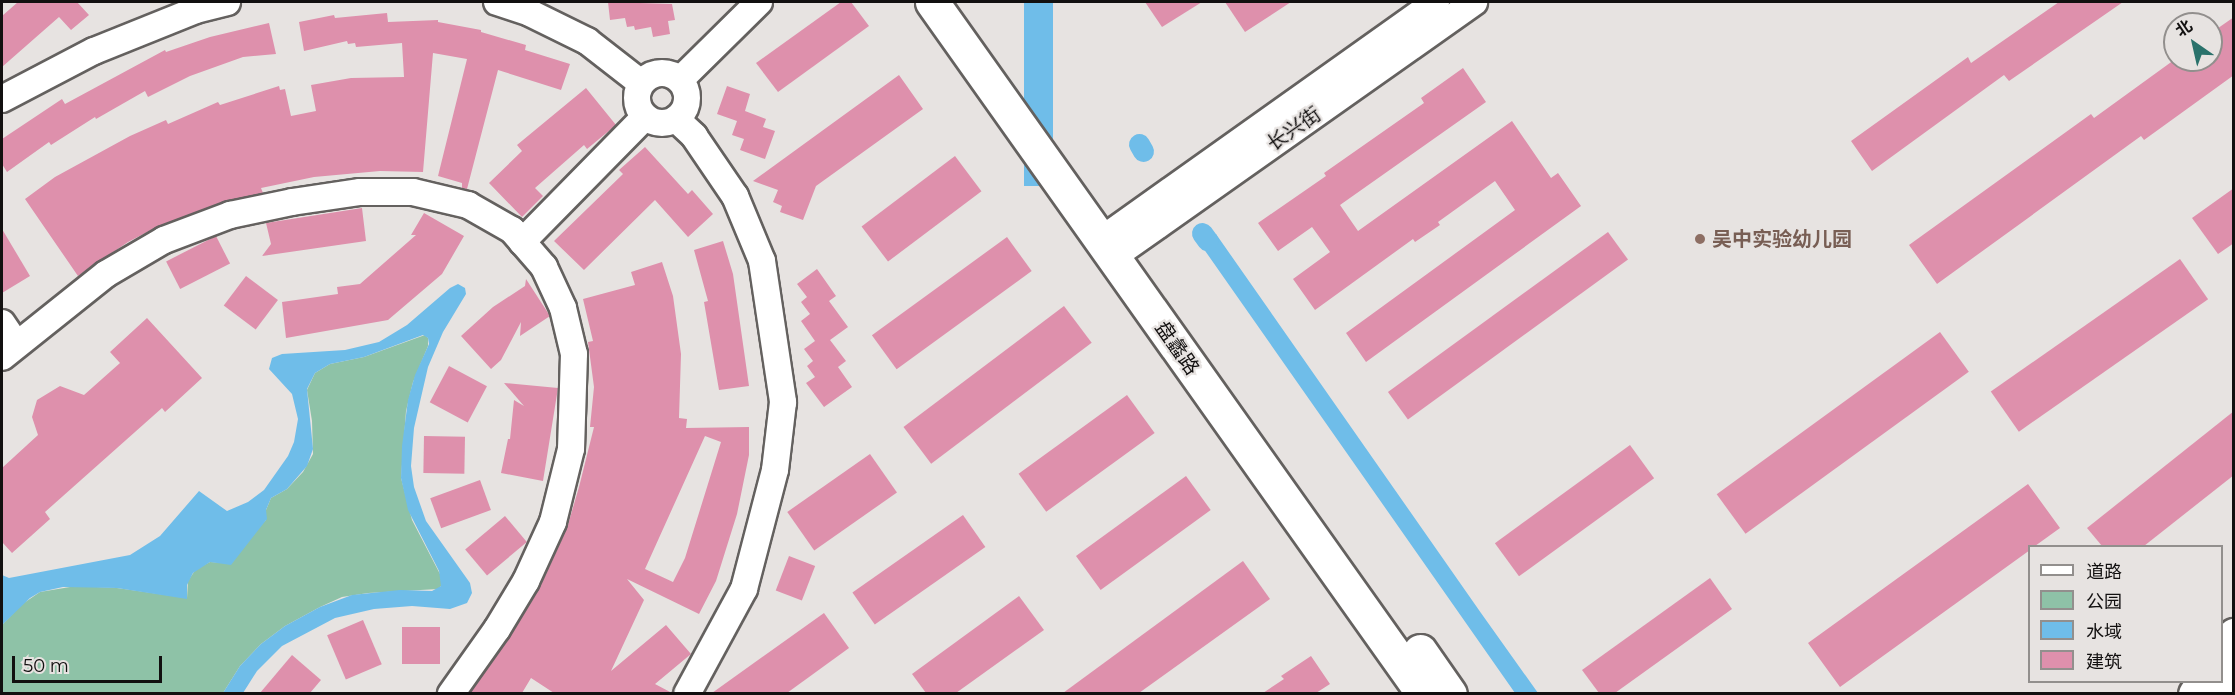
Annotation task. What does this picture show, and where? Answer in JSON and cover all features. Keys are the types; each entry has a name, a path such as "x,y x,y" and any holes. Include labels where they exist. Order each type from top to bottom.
{"main road":[{"name":"盘蠡路","path":"932,2 1117,242 1450,693"},
{"name":"盘蠡路","path":"960,2 1117,242 1423,693"},
{"path":"2223,652 2234,635"},
{"path":"2222,693 2234,676"}],"street":[{"path":"2,99 94,51 196,10 227,2"},
{"path":"497,2 530,12 586,41 641,84"},
{"path":"680,80 759,2"},
{"name":"长兴街","path":"1117,242 1436,2"},
{"name":"长兴街","path":"1117,242 1474,2"},
{"path":"655,74 672,75 680,80 685,87 686,104 676,119 660,123 645,117 640,112 636,98 641,84 655,74"},
{"path":"522,242 645,117"},
{"path":"676,119 694,136 735,196 762,261 783,402 775,470 744,589 687,693"},
{"path":"2,323 9,351 106,274 164,240 230,214 292,201 360,192 412,192 468,205 512,230 544,267 563,308 572,345 574,406 571,449 553,522 531,570 497,629 451,693"}],"green space":[{"path":"425,335 428,338 428,346 413,382 406,411 401,478 412,520 441,576 441,586 438,589 368,593 342,597 320,607 285,626 261,644 240,666 223,693 2,693 2,625 21,605 40,592 76,586 117,588 187,598 188,581 196,569 210,562 226,563 266,520 266,510 271,498 287,489 303,472 313,454 312,421 307,390 315,373 330,364 364,357"}],"water":[{"path":"1024,2 1053,2 1053,186 1024,186"},
{"path":"1216,234 1538,693 1515,693 1201,245"},
{"path":"458,284 465,288 466,294 443,332 428,367 414,428 411,466 414,487 426,521 470,583 472,593 467,603 450,609 412,606 374,609 335,618 282,646 257,671 243,693 223,693 240,666 261,644 285,626 320,607 352,595 400,590 432,591 441,586 439,571 408,510 401,478 402,446 408,400 415,375 429,344 428,338 423,335 364,357 330,364 315,373 307,389 313,449 307,466 287,489 271,498 266,510 267,519 231,565 210,562 193,573 187,585 187,599 117,588 63,587 40,592 30,598 2,625 2,575 9,578 130,555 160,536 199,491 227,511 248,502 264,490 288,456 294,442 298,419 292,394 269,369 272,358 282,354 345,350 379,342 407,325 450,288"}],"building":[{"path":"18,2 77,2 89,15 71,30 59,17 2,67 2,16"},
{"path":"608,2 672,4 675,20 668,21 670,34 653,37 651,27 635,30 634,26 627,27 625,18 610,20"},
{"path":"841,2 851,2 869,26 778,92 756,63"},
{"path":"1145,2 1202,2 1162,27"},
{"path":"1225,2 1291,2 1245,32"},
{"path":"2059,2 2123,2 2009,81 2004,75 1872,171 1851,141 1968,57 1971,63"},
{"path":"387,13 388,22 438,20 438,22 481,30 481,32 526,45 525,50 570,64 561,90 498,70 467,189 462,188 462,183 438,176 467,59 433,53 423,172 380,171 314,177 261,188 263,193 225,201 157,227 128,242 78,276 25,199 55,177 130,136 166,120 168,124 218,102 220,105 279,86 280,90 285,89 291,116 316,111 311,85 351,78 404,77 402,43 356,47 355,43 348,44 347,41 304,51 299,22 334,15 335,18"},
{"path":"2234,17 2234,75 2144,140 2141,136 1937,284 1909,245 2091,114 2094,118 2163,68 2163,72 2223,72 2223,25"},
{"path":"269,23 276,54 243,57 190,76 148,97 145,91 96,119 95,117 51,145 49,142 7,172 2,164 2,139 62,99 65,104 165,50 166,52 210,37"},
{"path":"1463,68 1486,102 1340,205 1358,231 1512,121 1551,178 1558,173 1581,206 1366,362 1346,333 1515,210 1495,181 1438,222 1440,225 1415,242 1413,239 1315,310 1293,279 1330,252 1312,227 1278,251 1258,223 1326,176 1324,173 1424,103 1421,98"},
{"path":"899,75 923,109 816,186 803,220 780,212 782,206 773,202 778,190 753,181"},
{"path":"727,86 750,94 745,111 766,119 763,127 775,131 765,159 740,150 744,139 732,135 737,121 717,114"},
{"path":"586,88 616,125 587,149 584,145 535,188 543,196 522,217 489,183 522,151 517,145"},
{"path":"645,147 688,194 692,190 713,214 688,237 655,200 584,270 554,241 623,174 619,170"},
{"path":"955,156 981,191 888,262 862,226"},
{"path":"2234,188 2234,243 2218,254 2192,218"},
{"path":"362,208 366,241 262,256 271,244 266,223"},
{"path":"424,213 464,236 442,274 388,320 286,338 282,302 338,294 337,287 360,284 416,235 411,235"},
{"path":"2,229 30,276 2,293"},
{"path":"1608,232 1628,260 1408,419 1388,392"},
{"path":"216,236 230,264 180,289 166,261"},
{"path":"1007,237 1032,271 897,369 872,335"},
{"path":"723,241 733,274 749,386 719,390 704,302 708,301 694,250"},
{"path":"2180,259 2208,299 2019,432 1991,391"},
{"path":"662,262 673,296 681,354 679,418 687,419 686,428 749,427 749,455 737,514 716,581 699,614 627,579 644,600 611,671 666,625 691,654 655,684 672,693 554,693 531,678 522,693 470,693 509,638 539,589 567,528 579,487 594,427 590,427 594,387 588,342 593,341 583,299 635,285 631,272","holes":["705,436 721,442 685,558 673,582 645,569"]},
{"path":"817,269 836,296 829,301 848,327 830,340 846,361 838,367 852,387 824,407 806,383 815,377 807,366 813,361 804,349 815,341 801,321 810,314 801,302 807,297 797,284"},
{"path":"246,276 278,300 256,330 224,306"},
{"path":"526,279 550,316 520,336 521,322 501,360 491,369 461,336 493,307 525,286"},
{"path":"1064,306 1092,343 931,464 903,427"},
{"path":"147,318 202,378 165,412 162,408 45,512 50,519 12,553 2,542 2,468 38,435 32,417 37,400 60,386 84,395 120,363 110,352"},
{"path":"1940,332 1969,372 1746,534 1717,494"},
{"path":"449,366 487,386 468,422 430,402"},
{"path":"504,383 558,388 543,481 501,473 508,439 510,439 514,400 524,406"},
{"path":"1127,395 1155,433 1046,512 1019,474"},
{"path":"2234,411 2234,475 2145,545 2101,545 2087,528"},
{"path":"424,436 465,437 464,474 423,473"},
{"path":"1630,445 1654,478 1519,576 1495,543"},
{"path":"870,454 897,493 814,550 787,512"},
{"path":"1186,476 1211,510 1101,590 1076,556"},
{"path":"480,480 491,510 441,528 430,498"},
{"path":"2028,484 2060,528 2036,545 2028,545 2028,551 1840,687 1808,643"},
{"path":"963,515 985,547 875,624 852,592"},
{"path":"505,516 527,542 487,575 465,549"},
{"path":"789,556 815,566 802,601 776,591"},
{"path":"1243,561 1270,599 1139,693 1063,693"},
{"path":"1710,578 1732,609 1615,693 1599,693 1582,670"},
{"path":"1019,596 1044,630 956,693 926,693 912,674"},
{"path":"824,613 849,648 787,693 712,693"},
{"path":"363,620 382,664 346,679 327,635"},
{"path":"402,627 440,627 440,664 402,664"},
{"path":"292,655 321,680 310,693 260,693"},
{"path":"1311,656 1330,684 1316,693 1263,693 1284,679 1281,676"}],"waterway":[{"path":"1139,144 1143,151"},
{"path":"1202,233 1207,240"}],"place":[{"name":"吴中实验幼儿园","path":"1700,239"}]}
